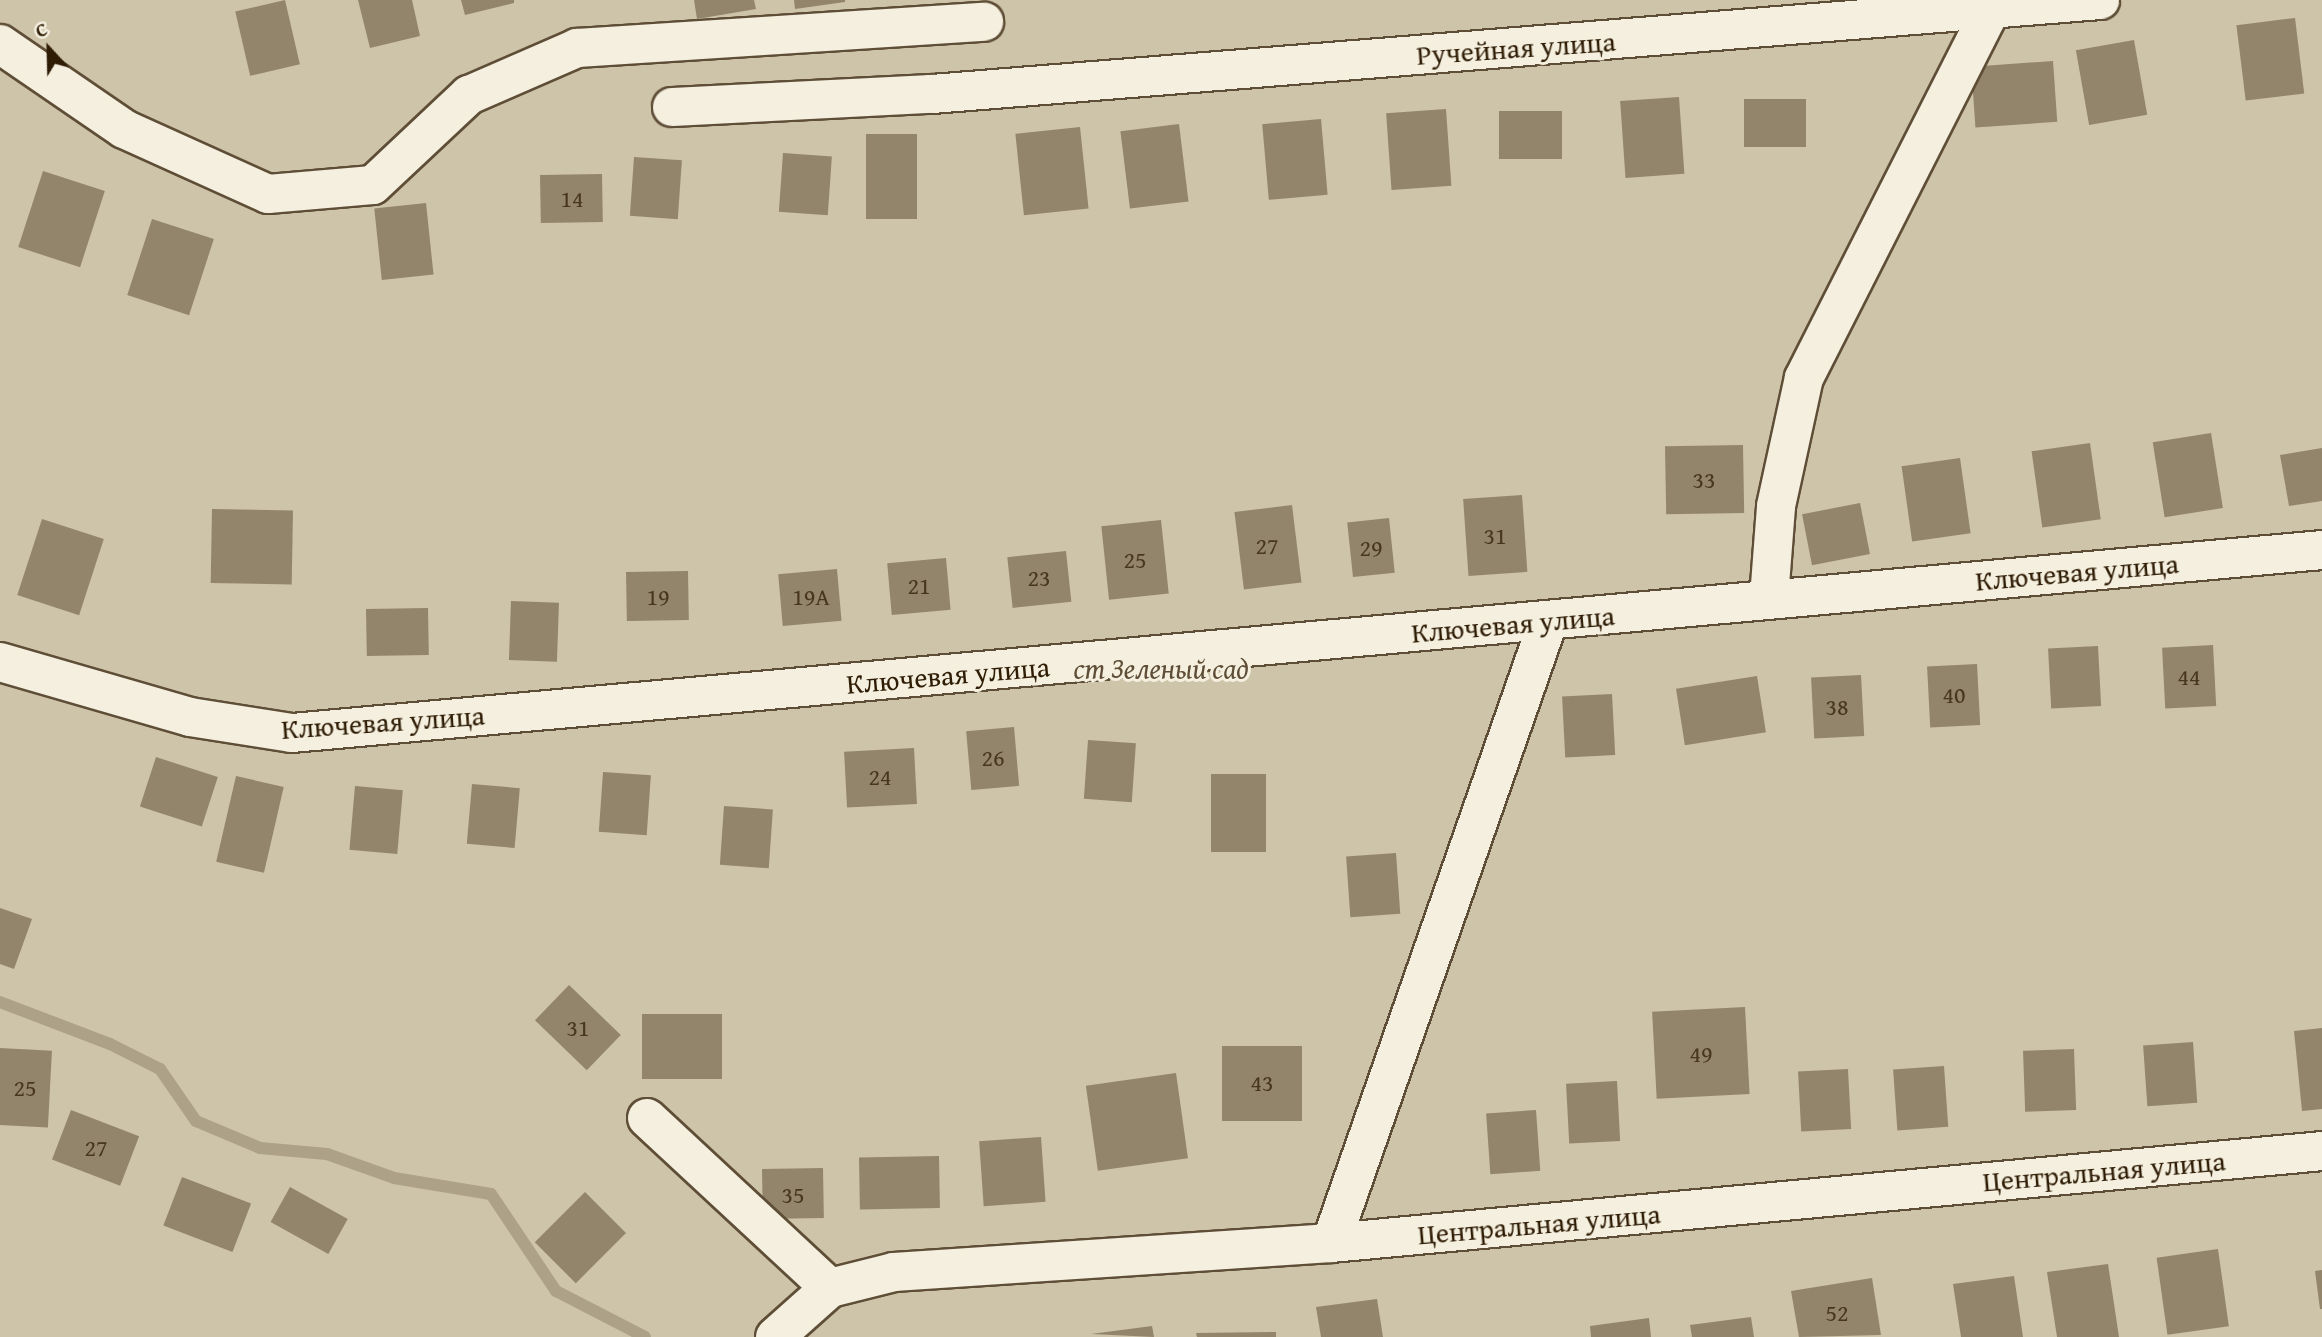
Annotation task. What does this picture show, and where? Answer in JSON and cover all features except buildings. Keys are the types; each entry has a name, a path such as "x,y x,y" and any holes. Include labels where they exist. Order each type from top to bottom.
{"street":[{"name":"Ручейная улица","path":"672,107 932,94 1990,11 2100,0"},
{"path":"1769,598 1776,506 1804,379 1990,11"},
{"path":"0,44 124,129 268,194 373,185 469,95 577,48 984,22"},
{"name":"Ключевая улица","path":"0,662 190,717 292,733 1548,622 1769,598 2322,550"},
{"path":"1331,1243 1548,622"},
{"path":"647,1118 830,1288"},
{"name":"Центральная улица","path":"775,1337 830,1288 894,1272 1331,1243 2322,1151"}],"green space":[{"name":"ст Зеленый сад","path":"0,0 2322,0 2322,1337 0,1337"}],"waterway":[{"path":"0,1002 110,1044 160,1069 196,1121 260,1148 327,1154 394,1178 491,1194 556,1291 645,1337"}]}
